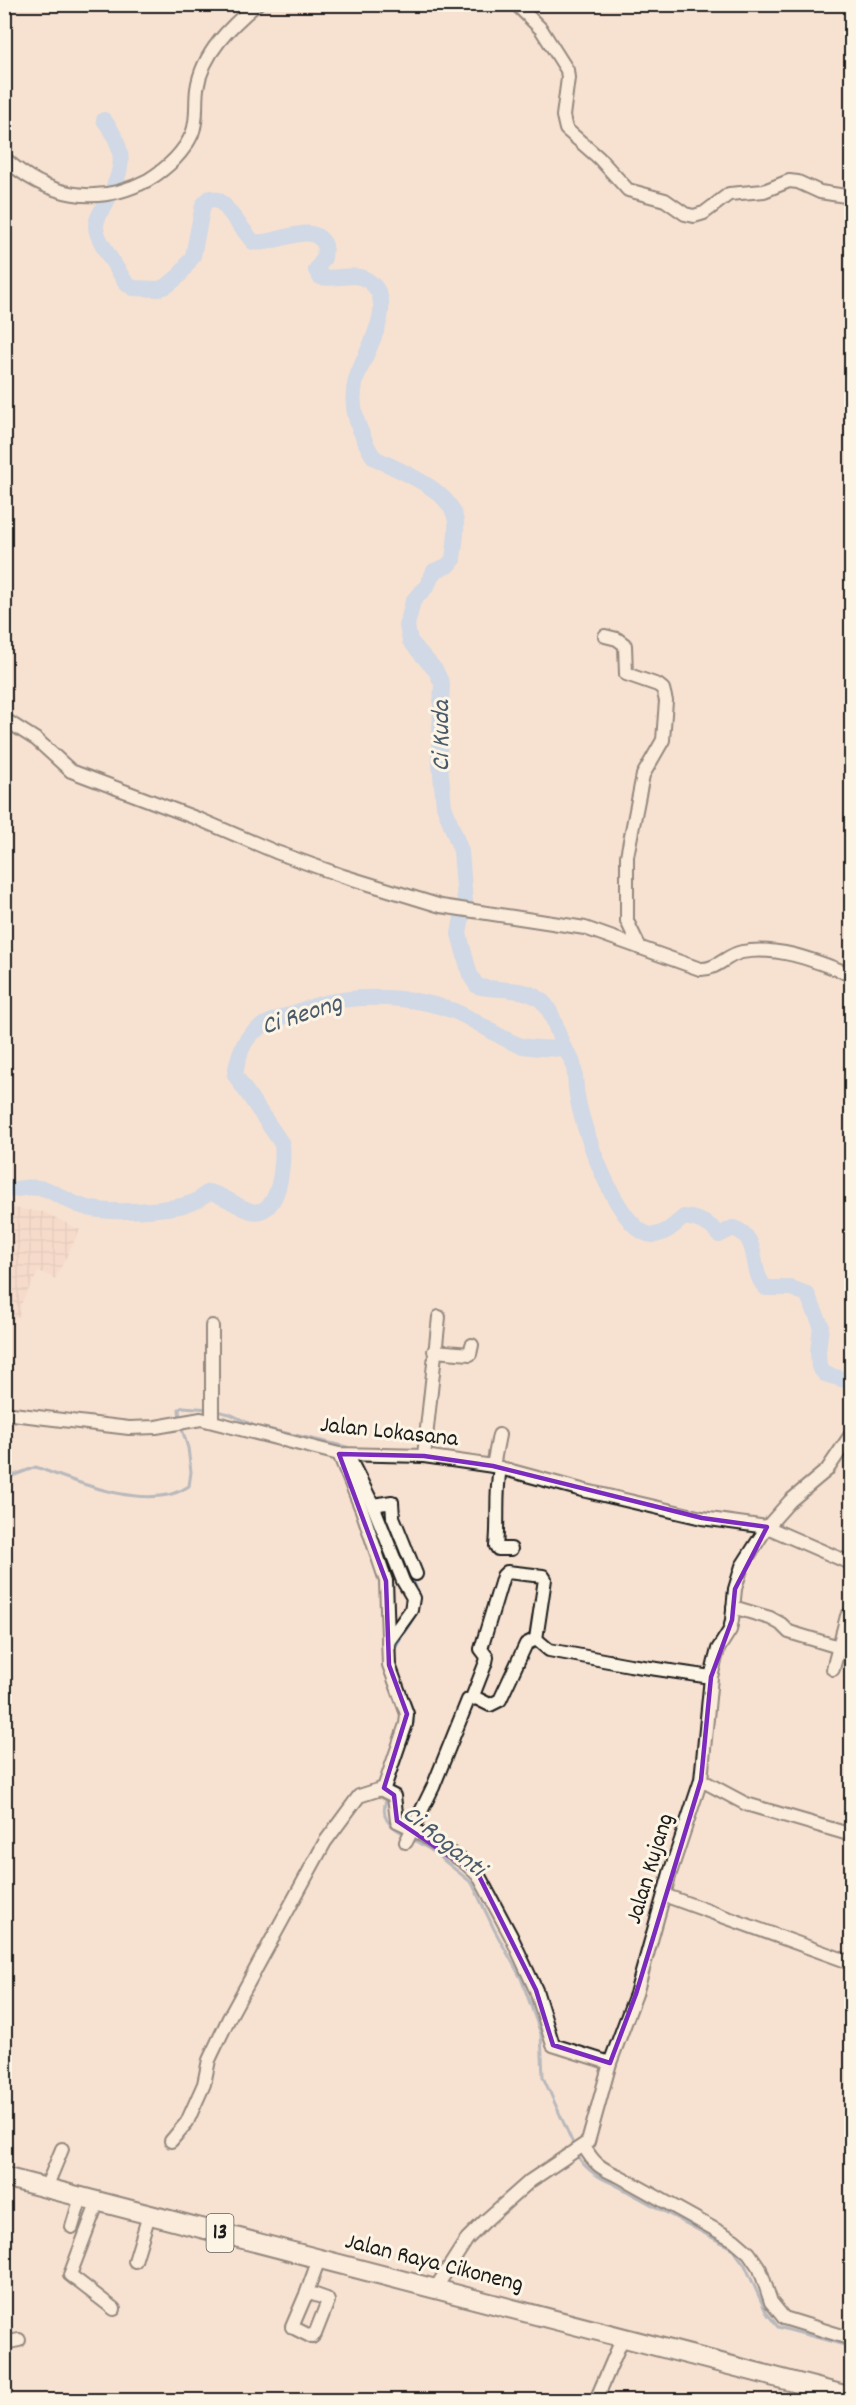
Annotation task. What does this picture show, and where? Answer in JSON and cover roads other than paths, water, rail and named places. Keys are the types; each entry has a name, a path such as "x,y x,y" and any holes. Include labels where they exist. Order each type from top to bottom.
{"highway":[{"name":"Jalan Raya Cikoneng","path":"4,2177 623,2337 819,2395 852,2397"}],"street":[{"path":"4,158 47,187 64,192 103,196 119,193 156,175 184,148 194,127 197,85 208,59 228,31 257,4"},
{"path":"516,4 542,29 567,70 563,116 566,129 599,158 628,190 665,200 685,214 694,216 704,213 729,194 764,190 789,181 798,182 820,192 852,197"},
{"path":"605,636 617,639 625,645 626,674 658,685 663,689 666,701 663,740 643,775 627,856 627,921 640,948"},
{"path":"4,719 37,740 71,771 201,820 276,852 375,886 455,909 568,924 682,963 707,969 741,952 757,950 787,953 852,975"},
{"path":"424,1456 438,1317"},
{"path":"212,1326 212,1412"},
{"path":"434,1351 470,1354 472,1345"},
{"name":"Jalan Lokasana","path":"4,1413 129,1428 156,1427 201,1419 212,1412 348,1455 424,1456 497,1467 702,1518 767,1527 852,1564"},
{"name":"Jalan Kujang","path":"584,2146 590,2137 610,2063 636,1994 664,1895 701,1780 711,1677 718,1649 730,1630 735,1589 742,1566 767,1527 790,1501 827,1470 852,1433"},
{"path":"499,1435 496,1491 499,1521 496,1546 498,1549 511,1550"},
{"path":"348,1455 377,1504 409,1572"},
{"path":"348,1455 362,1510 384,1575 390,1670 407,1718 387,1791 397,1821 409,1835 464,1862 479,1876 536,1990 553,2045 610,2063"},
{"path":"377,1504 392,1502 393,1517 409,1572 413,1598 413,1605 406,1618 388,1642"},
{"path":"409,1835 433,1787 486,1662 487,1657 481,1649 503,1576 507,1572 543,1576 545,1580 536,1639"},
{"path":"734,1606 776,1621 789,1632 852,1651"},
{"path":"833,1669 847,1616"},
{"path":"536,1639 549,1650 711,1677"},
{"path":"472,1698 490,1705 500,1700 526,1644 536,1639"},
{"path":"701,1780 746,1804 852,1835"},
{"path":"171,2141 187,2122 204,2084 209,2060 325,1842 359,1796 387,1791"},
{"path":"664,1895 852,1963"},
{"path":"435,2289 467,2239 485,2221 530,2181 584,2146 591,2159 604,2170 619,2176 734,2240 749,2253 760,2270 771,2302 784,2318 852,2339"},
{"path":"46,2188 62,2149"},
{"path":"72,2227 90,2199"},
{"path":"90,2199 70,2275 114,2309"},
{"path":"135,2261 149,2215"},
{"path":"307,2292 319,2259"},
{"path":"596,2400 623,2337"},
{"path":"4,2343 19,2340"}],"waterway":[{"name":"Ci Kuda","path":"104,120 117,142 121,162 116,182 99,215 96,226 103,246 126,283 133,288 159,289 179,276 193,256 203,205 210,198 224,205 253,242 303,234 311,234 319,238 325,245 324,258 316,270 320,277 358,277 370,282 378,292 381,303 377,329 354,387 354,408 357,421 375,458 412,476 436,492 453,511 456,523 453,560 447,566 434,571 427,586 413,601 407,626 410,641 436,671 442,684 439,754 444,806 461,851 465,901 459,934 470,975 477,986 528,993 547,1007 564,1048 571,1058 580,1110 603,1176 627,1217 640,1230 653,1235 666,1231 684,1217 703,1222 719,1235 733,1228 742,1232 748,1239 757,1273 766,1288 791,1288 807,1294 821,1325 819,1367 825,1374 852,1382"},
{"name":"Ci Reong","path":"4,1191 43,1188 75,1204 112,1211 175,1207 198,1200 209,1192 251,1211 261,1211 274,1198 278,1187 281,1175 282,1144 235,1075 241,1050 246,1041 259,1028 279,1018 322,1004 369,998 427,1003 454,1011 519,1045 564,1049"},
{"name":"Ci Roganti","path":"180,1419 179,1409 183,1407 210,1409"},
{"name":"Ci Roganti","path":"216,1411 230,1414 255,1426 347,1447 349,1450"},
{"name":"Ci Roganti","path":"4,1479 36,1467 113,1492 155,1497 173,1494 189,1486 191,1472 188,1448 181,1426"},
{"name":"Ci Roganti","path":"388,1526 418,1592 419,1601 414,1616 394,1652"},
{"name":"Ci Roganti","path":"390,1791 413,1723 413,1711 403,1686"},
{"name":"Ci Roganti","path":"387,1797 385,1816 390,1825 406,1835"},
{"name":"Ci Roganti","path":"412,1839 431,1850 472,1883 521,1978 541,2034 543,2077 575,2148"},
{"name":"Ci Roganti","path":"577,2155 596,2175 733,2249 745,2265 766,2312 778,2327 852,2347"}]}
